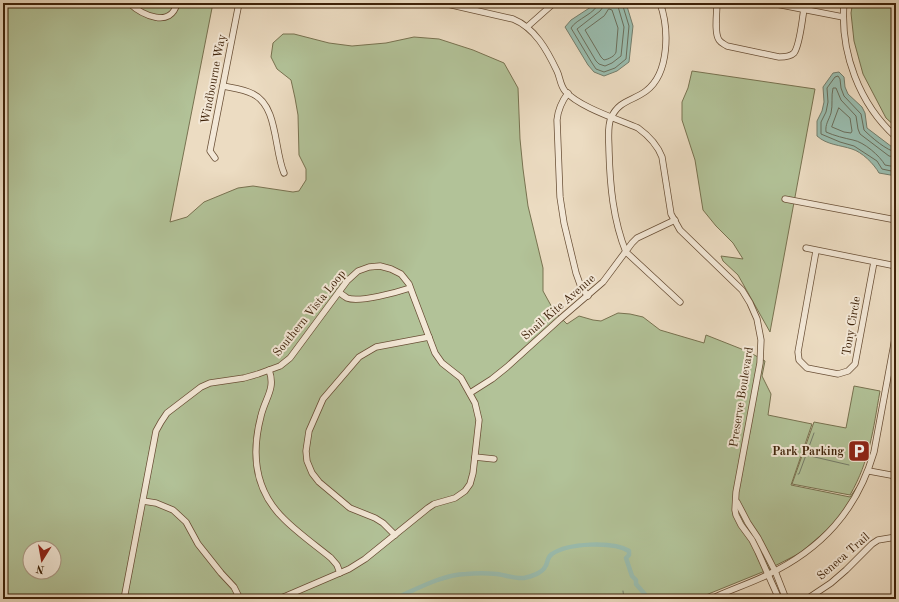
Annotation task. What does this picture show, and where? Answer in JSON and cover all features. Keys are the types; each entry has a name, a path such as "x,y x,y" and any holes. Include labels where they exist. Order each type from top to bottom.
{"street":[{"path":"129,3 135,9 146,14 162,18 168,17 175,11 177,3"},
{"name":"Windbourne Way","path":"215,158 210,152 239,3"},
{"name":"Preserve Boulevard","path":"444,3 522,22 540,40 558,72 564,90 584,105 638,128 646,134 659,149 662,157 670,208 674,220 680,230 690,242 742,290 750,303 757,319 761,340 760,363 736,492 737,502 735,510 741,525 752,540 758,552 779,599"},
{"path":"527,27 554,3"},
{"path":"671,3 661,4 665,28 664,64 661,72 653,85 645,92 618,107 612,117 609,134 610,182 615,212 622,242 626,252 680,302"},
{"path":"717,3 716,28 717,38 720,42 727,46 779,57 786,57 794,52 797,46 804,9"},
{"path":"771,3 843,17"},
{"path":"844,3 843,17 851,68 872,110 896,137"},
{"path":"223,86 244,90 254,94 262,100 268,110 280,164 284,173"},
{"path":"568,93 562,100 558,111 557,120 560,197 576,273 588,296"},
{"path":"785,199 896,220"},
{"name":"Snail Kite Avenue","path":"470,393 507,367 588,296 603,282 637,238 674,220"},
{"path":"806,248 896,266"},
{"name":"Tony Circle","path":"816,251 798,352 799,360 807,368 838,374 848,370 855,364 874,262"},
{"name":"Southern Vista Loop","path":"124,599 156,431 167,413 201,387 210,383 244,378 280,366 290,358 347,281 358,271 369,267 380,266 391,269 401,274 410,288 435,353 442,363 461,378 478,411 479,420 472,479 465,491 455,498 434,504 428,508 365,559 340,572 279,599"},
{"path":"339,292 346,298 363,299 410,288"},
{"path":"711,599 768,575 803,555 832,530 854,501 869,471 874,452 896,333"},
{"path":"395,535 383,523 375,518 350,508 319,482 312,473 307,461 306,451 309,431 323,399 359,357 376,347 429,337"},
{"path":"269,370 272,384 261,415 255,452 257,475 271,504 283,518 331,558 340,572"},
{"path":"475,457 494,459"},
{"path":"869,471 896,476"},
{"path":"143,501 156,503 173,510 186,522 198,544 234,587 240,599"},
{"path":"737,502 775,570 786,599"},
{"name":"Seneca Trail","path":"807,599 831,583 872,544 878,540 896,537"}],"shaded area":[{"path":"3,3 213,3 170,222 187,217 204,202 238,188 253,186 293,192 299,191 306,180 306,169 299,155 298,115 291,80 277,69 271,57 273,43 283,34 294,34 329,43 352,46 386,43 414,37 439,39 473,50 504,63 518,88 520,139 528,206 543,268 543,291 554,311 567,324 579,316 601,321 618,313 643,317 660,330 704,343 706,335 749,352 765,361 762,376 771,394 768,415 812,424 791,485 850,497 857,487 853,497 833,525 800,553 765,571 696,599 3,599"},
{"path":"849,3 896,3 896,127 886,118 863,74 854,41 851,13 852,7"},
{"path":"692,71 815,89 770,332 738,275 723,261 721,256 743,259 733,243 703,210 695,160 682,120 682,102 688,88"},
{"path":"854,386 880,391 870,444 857,482 850,495 792,484 814,422 846,428"}],"water":[{"path":"597,3 626,3 633,26 629,62 617,71 604,76 594,72 588,65 565,27 571,20"},
{"path":"839,72 844,77 845,87 848,94 862,107 865,113 867,128 896,150 896,176 879,173 871,162 860,153 852,149 829,143 817,136 817,121 822,111 824,102 823,87 833,73"}],"waterway":[{"path":"806,455 814,433"},
{"path":"798,474 806,455 849,465"},
{"path":"394,599 429,583 457,575 485,573 517,578 529,577 539,573 546,565 549,557 559,550 569,547 590,545 612,546 629,551 629,555 626,558 632,576 636,580 636,584 649,599"},
{"path":"623,591 624,599"}],"place":[{"name":"Park Parking","path":"859,451"}]}
